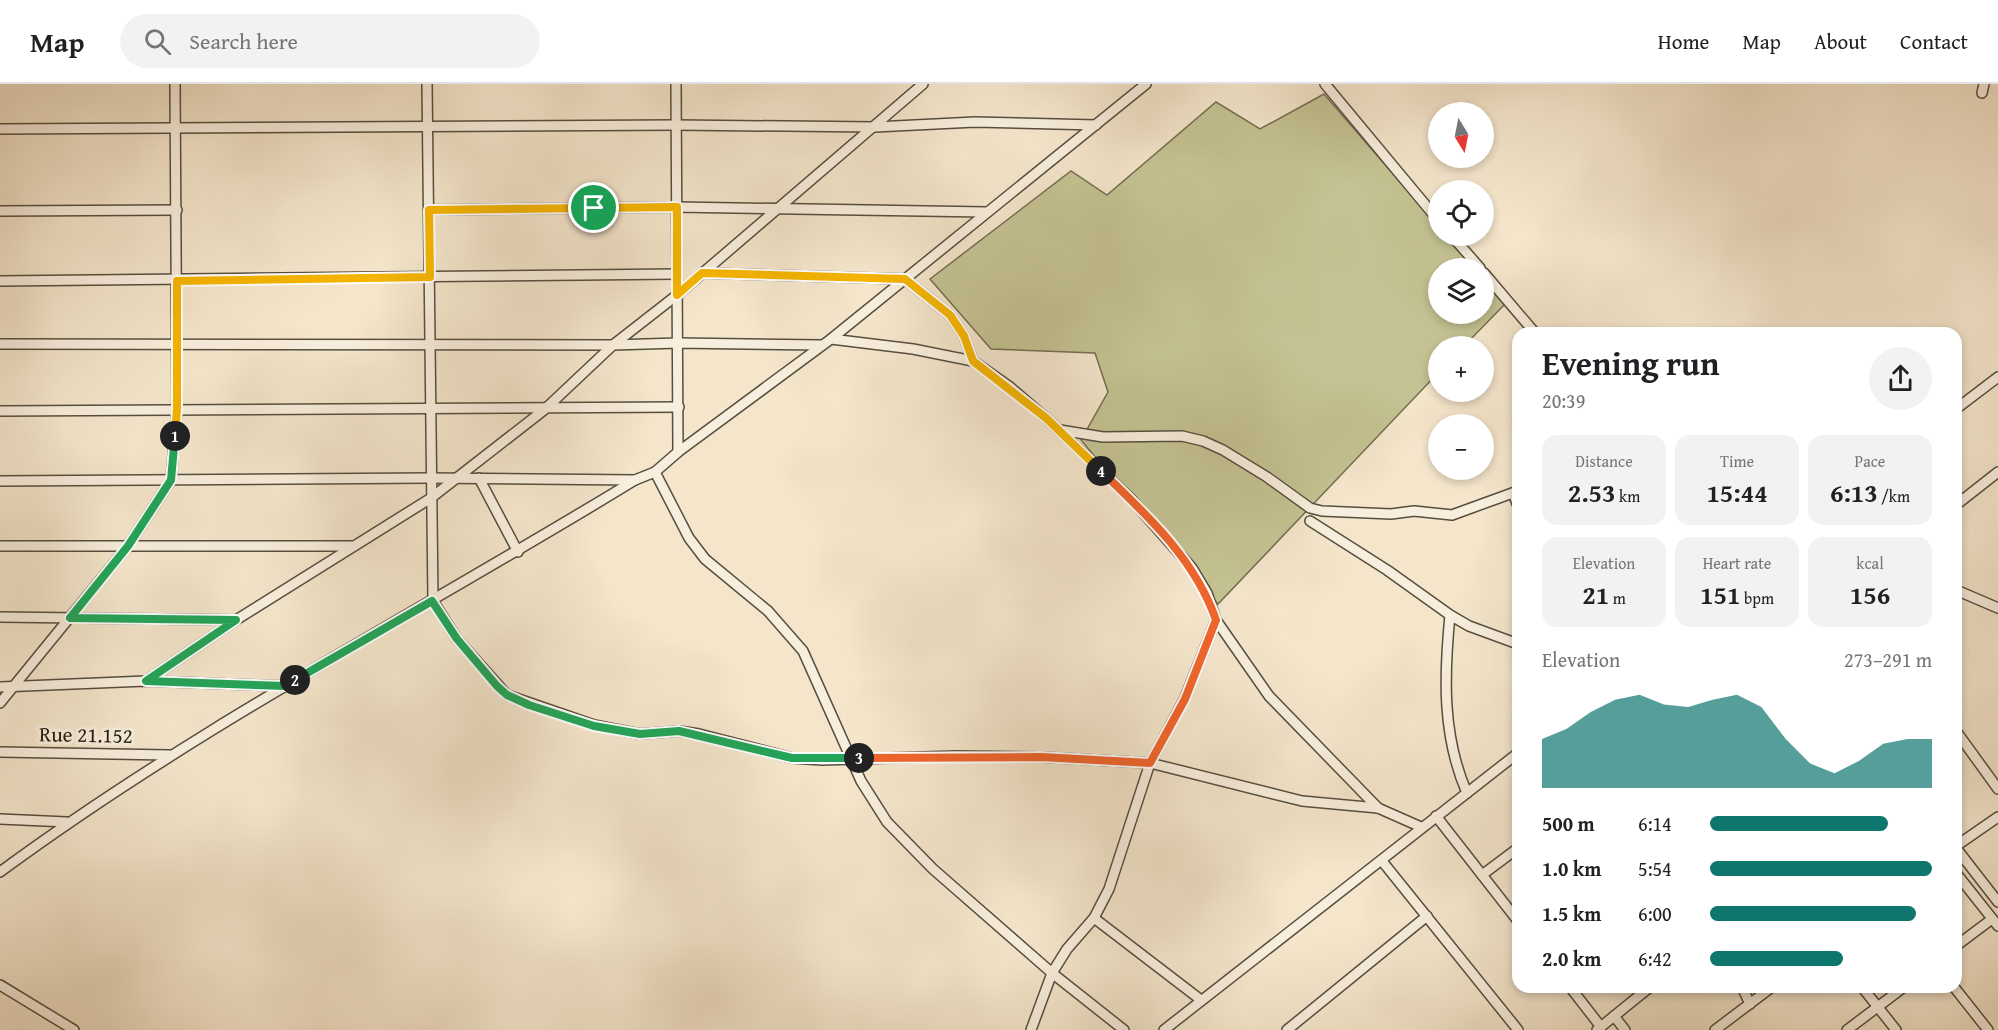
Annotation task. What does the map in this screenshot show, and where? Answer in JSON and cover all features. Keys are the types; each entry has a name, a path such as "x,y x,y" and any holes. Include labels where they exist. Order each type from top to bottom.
{"street":[{"path":"0,704 128,546 171,480 177,409 178,345 175,84"},
{"path":"427,84 432,601 457,639 507,695 529,705 594,726 640,734 679,731 792,758 1041,757 1150,763 1302,801 1378,808 1422,827"},
{"path":"676,84 678,452"},
{"path":"146,681 236,620 431,498 458,478 544,410 613,345 677,295 775,208 875,127 923,84"},
{"path":"0,872 67,822 171,755 285,686 518,552 635,480 655,472 678,452 831,339 1146,84"},
{"path":"1324,84 1428,208"},
{"path":"0,129 676,125 875,127 975,122 1096,125"},
{"path":"429,210 677,207 986,212"},
{"path":"0,211 177,210"},
{"path":"1461,246 1471,258"},
{"path":"702,273 905,279 950,315 964,336 973,361"},
{"path":"0,281 177,281 677,274"},
{"path":"1494,285 1530,327"},
{"path":"831,339 973,361 1010,387 1060,430 1131,499 1192,568 1207,593 1216,620 1269,696 1378,808"},
{"path":"0,344 613,345 678,343 821,345"},
{"path":"1962,404 1998,377"},
{"path":"0,411 544,410 679,407"},
{"path":"1060,430 1103,437 1182,436 1203,441 1223,450 1267,477 1310,508 1322,511 1391,514 1414,511 1452,515 1512,493"},
{"path":"655,472 689,538 705,559 768,611 803,651 850,758 871,800 887,822 933,869 1052,973 1124,1030"},
{"path":"1962,500 1998,472"},
{"path":"0,481 430,478 635,480"},
{"path":"479,478 518,552"},
{"path":"1310,521 1406,583 1450,615 1469,626 1512,642"},
{"path":"0,546 354,546"},
{"path":"1962,593 1998,608"},
{"path":"1450,615 1446,651 1446,719 1453,754 1467,793"},
{"path":"0,617 236,620"},
{"path":"1031,1030 1052,973 1067,949 1094,918 1109,889 1150,763 1185,699 1216,620"},
{"path":"0,687 146,681 285,686"},
{"path":"1962,739 1998,789"},
{"name":"Rue 21.152","path":"0,752 171,755"},
{"path":"1164,1030 1512,758"},
{"path":"1436,816 1512,913"},
{"path":"1962,843 1998,817"},
{"path":"0,819 67,822"},
{"path":"1482,875 1512,852"},
{"path":"1962,855 1998,902"},
{"path":"1382,861 1518,1030"},
{"path":"1962,881 1995,922 1962,942"},
{"path":"1287,1030 1427,916"},
{"path":"1094,918 1201,1000"},
{"path":"0,985 74,1030"},
{"path":"1574,993 1599,1029 1643,993"},
{"path":"1745,993 1750,1004"},
{"path":"1715,1030 1764,993"},
{"path":"1867,993 1896,1030"},
{"path":"1848,1030 1897,993"},
{"path":"1959,993 1988,1030"},
{"path":"1614,1016 1625,1030"}],"shaded area":[{"path":"1324,94 1428,214 1428,246 1456,246 1467,258 1428,258 1428,324 1485,324 1474,336 1428,336 1428,384 1218,604 1081,440 1108,392 1095,353 991,349 930,279 1071,171 1107,195 1216,102 1260,129"},
{"path":"1494,289 1506,303 1494,315"}],"route":[{"path":"677,207 677,295 702,273 905,279 929,295 950,315 964,336 973,361 1010,387 1060,430 1084,456 1131,499 1192,568 1207,593 1216,620 1213,632 1185,699 1150,763 1131,760 956,756 822,760 792,758 679,731 640,734 594,726 529,705 507,695 457,639 432,601 285,686 146,681 236,620 70,618 128,546 171,480 177,409 177,281 430,277 429,210 594,208 677,207"}]}
